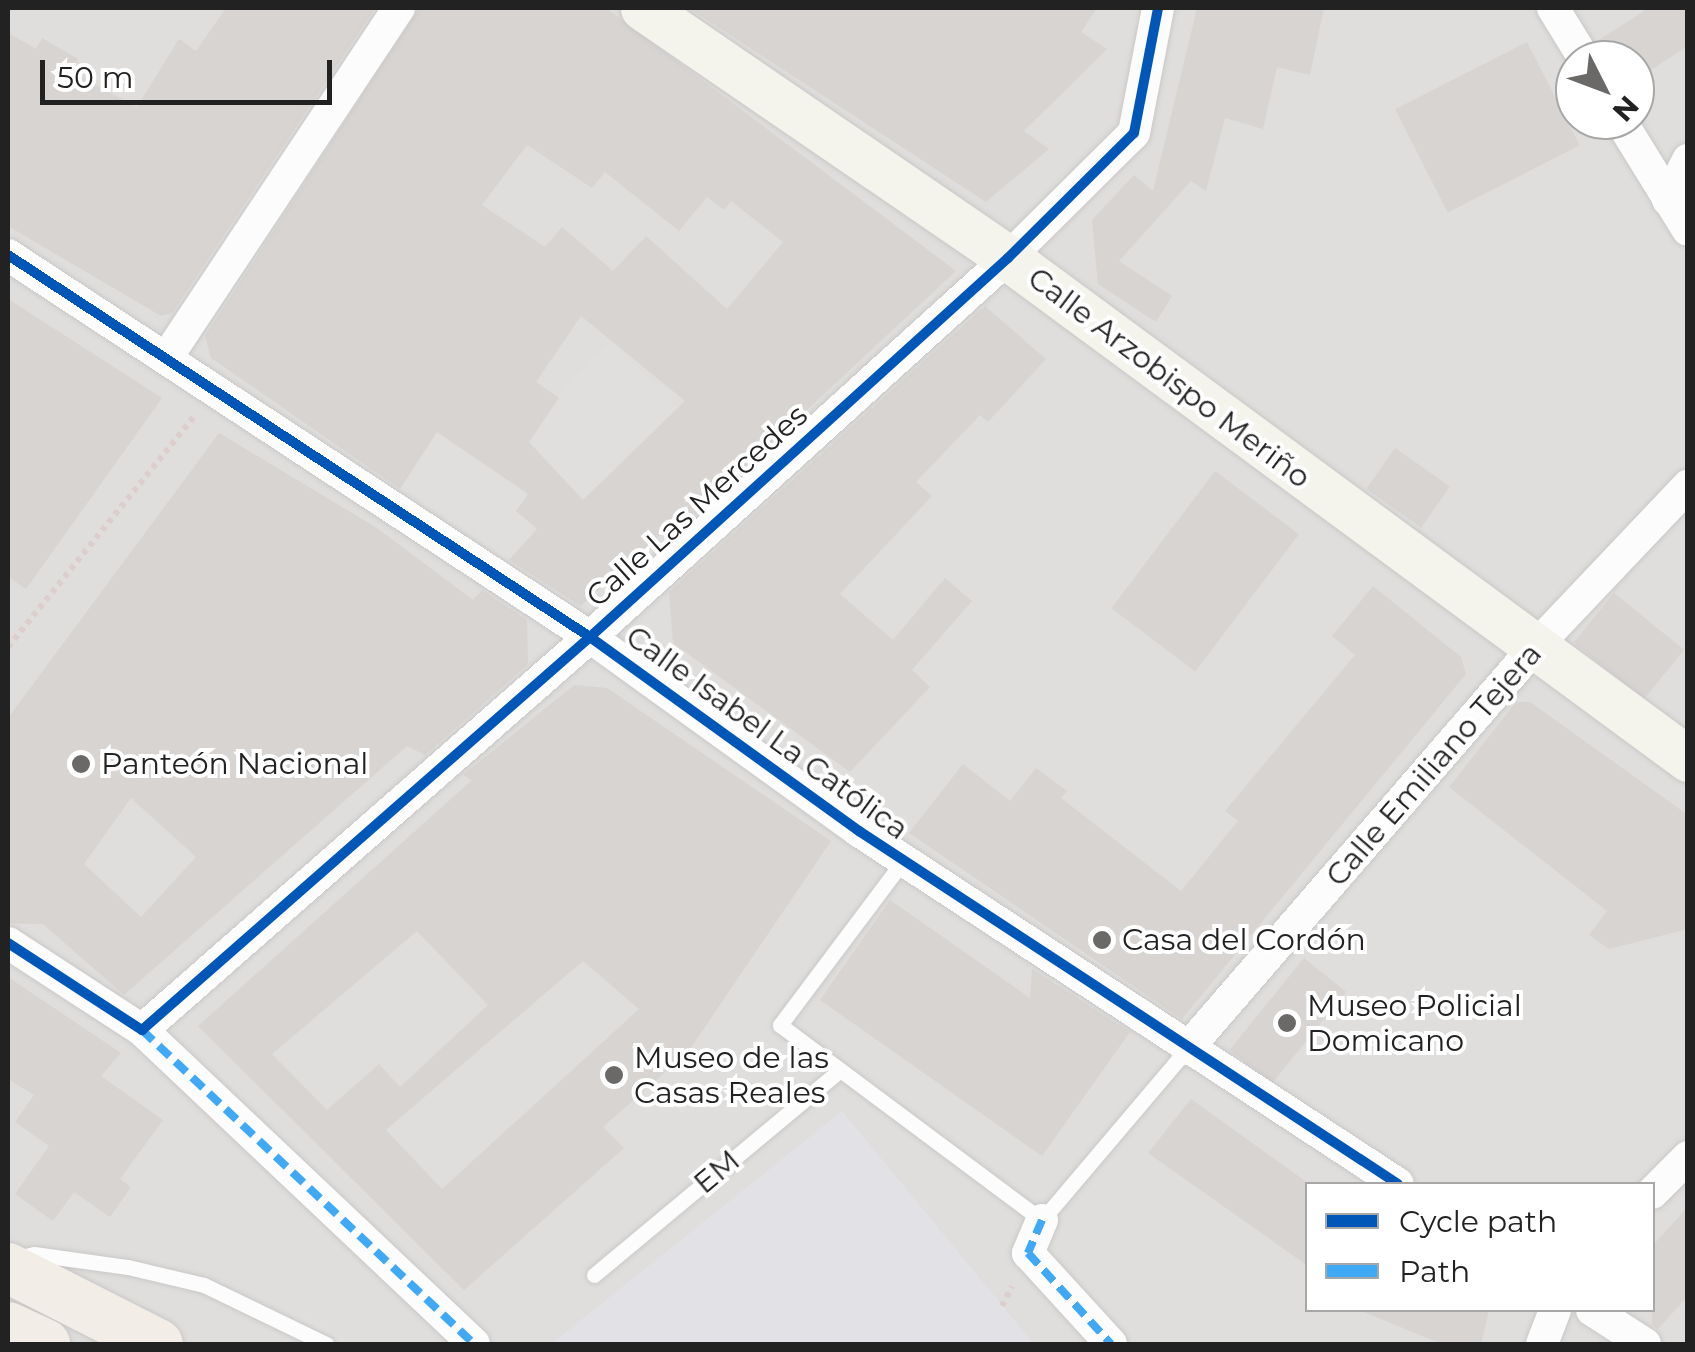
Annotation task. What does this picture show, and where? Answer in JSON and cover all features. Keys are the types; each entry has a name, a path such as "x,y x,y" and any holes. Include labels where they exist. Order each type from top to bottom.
{"main road":[{"path":"8,1268 158,1344"},
{"path":"8,1327 45,1344"}],"street":[{"path":"167,358 399,8"},
{"name":"Calle Arzobispo Meriño","path":"643,8 1008,258 1688,760"},
{"name":"Calle Las Mercedes","path":"142,1030 590,637 1008,258 1134,133 1158,8"},
{"path":"1553,8 1572,40"},
{"path":"1632,140 1688,230"},
{"path":"1668,200 1688,160"},
{"name":"Calle Isabel La Católica","path":"8,255 590,637 903,861 1187,1050 1395,1182"},
{"name":"Calle Emiliano Tejera","path":"1187,1050 1534,648 1688,486"},
{"path":"8,943 142,1030 474,1344"},
{"path":"1655,1190 1688,1157"},
{"path":"1042,1220 1028,1253 1111,1344"},
{"path":"1542,1344 1554,1312"},
{"path":"1595,1312 1646,1344"}],"lane":[{"path":"903,861 780,1024 1042,1220 1187,1050"},
{"name":"EM","path":"594,1275 840,1070"},
{"path":"8,1260 34,1254 204,1285 326,1344"}],"path":[{"path":"8,647 214,391"}],"shaded area":[{"path":"8,8 1687,8 1687,1344 8,1344"},
{"path":"611,341 677,408 583,500 549,464 516,511 537,529 508,561 401,488 437,432 555,396"},
{"path":"842,1111 1034,1344 551,1344"},
{"path":"306,1316 356,1344 283,1344"}],"building":[{"path":"226,8 375,8 172,313 161,316 8,226 8,33 36,49 42,38 78,59 72,72 137,107 179,39 196,51"},
{"path":"419,8 606,8 956,271 665,542 664,531 581,606 509,560 537,529 516,511 528,494 437,432 400,489 211,358 205,336","holes":["527,145 592,188 605,172 679,231 707,197 724,210 731,201 783,242 727,309 646,236 613,271 562,227 545,247 482,205","581,316 685,401 583,500 529,442 559,398 536,382"]},
{"path":"689,8 1097,8 1081,32 1107,49 1024,131 1049,149 986,202"},
{"path":"1197,8 1324,8 1310,75 1277,67 1263,129 1225,118 1206,191 1191,181 1119,261 1172,296 1156,322 1098,284 1092,220 1134,175 1153,191"},
{"path":"1649,8 1688,8 1688,46 1655,67 1655,40 1599,40"},
{"path":"1527,42 1555,97 1555,140 1577,140 1580,145 1448,213 1395,109"},
{"path":"8,299 162,398 26,589 8,577"},
{"path":"985,306 1046,359 988,422 980,415 916,482 932,496 840,594 893,640 945,578 972,601 912,670 930,687 850,772 673,643 669,592"},
{"path":"219,433 377,528 473,600 482,590 527,620 528,664 425,755 407,746 124,995 43,924 8,923 8,718","holes":["131,798 196,857 141,917 84,864"]},
{"path":"1395,448 1450,486 1421,527 1366,489"},
{"path":"1215,471 1299,534 1195,672 1111,608"},
{"path":"1373,586 1461,657 1466,674 1182,1019 909,833 963,764 1010,801 1036,768 1067,791 1061,798 1181,891 1238,821 1225,811 1355,655 1332,636"},
{"path":"1614,593 1684,650 1644,699 1574,643"},
{"path":"574,685 607,688 831,841 688,1052 603,1127 624,1148 464,1290 198,1026 472,780 463,775","holes":["417,931 488,1005 400,1087 379,1064 327,1110 272,1054","583,961 639,1009 442,1189 386,1130"]},
{"path":"1516,702 1530,702 1688,815 1688,929 1609,949 1589,935 1607,911 1449,787"},
{"path":"890,900 1030,998 1032,969 1130,1032 1042,1156 820,1000"},
{"name":"Museo Policial Domicano","path":"1304,958 1346,992 1272,1084 1230,1050"},
{"path":"8,977 121,1053 101,1076 163,1120 120,1179 131,1187 110,1217 74,1192 53,1221 15,1194 49,1146 15,1122 34,1095 8,1079"},
{"path":"1191,1099 1307,1182 1305,1264 1148,1153"},
{"path":"1688,1207 1688,1296 1658,1329 1652,1325 1655,1243"},
{"path":"1364,1312 1489,1312 1481,1344 1442,1344"}],"marked path":[{"path":"142,1030 474,1344"},
{"path":"1042,1220 1028,1253 1111,1344"}],"cycle path":[{"path":"8,943 142,1030 590,637 1008,258 1134,133 1158,8"},
{"path":"8,255 590,637 859,831 1395,1182"}],"place":[{"name":"Panteón Nacional","path":"81,764"},
{"name":"Casa del Cordón","path":"1102,940"},
{"name":"Museo Policial Domicano","path":"1287,1023"},
{"name":"Museo de las Casas Reales","path":"614,1075"}]}
